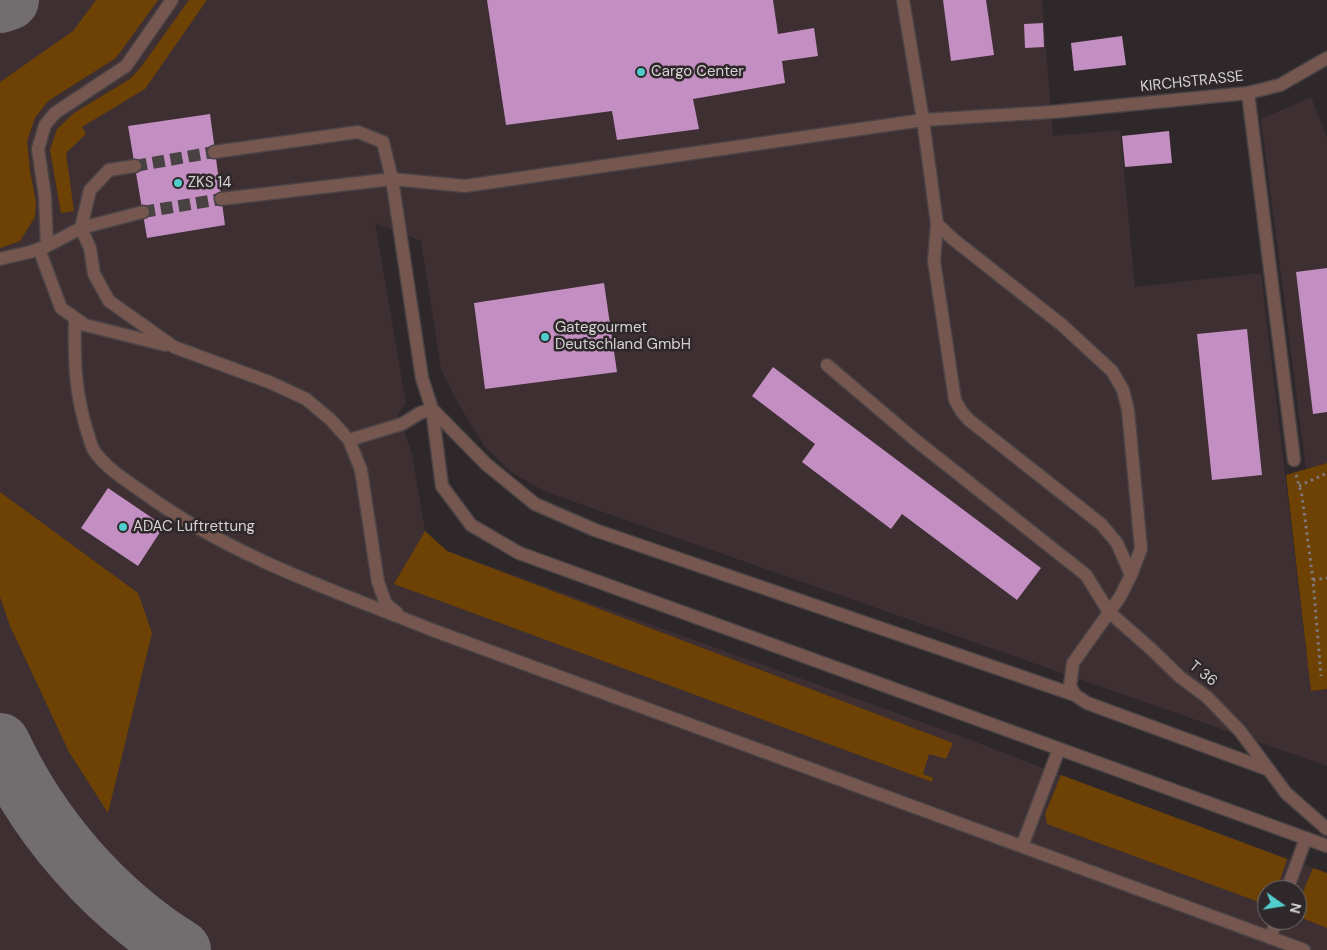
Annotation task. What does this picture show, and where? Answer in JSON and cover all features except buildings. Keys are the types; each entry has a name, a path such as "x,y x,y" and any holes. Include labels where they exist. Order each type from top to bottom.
{"street":[{"path":"172,0 126,66 55,113 45,125 38,149 45,196 43,247 61,308 85,325 174,348 269,382 306,399 331,420 349,440 361,470 378,582 386,604 405,619"},
{"path":"903,0 923,120 937,224 934,261 955,400 969,420 1100,524 1117,543 1131,575"},
{"name":"KIRCHSTRASSE","path":"221,199 392,179 465,186 923,120 1052,112 1248,93 1280,84 1327,58"},
{"path":"1248,93 1294,460"},
{"path":"214,152 358,132 383,142 392,179 422,378 432,409 442,486 471,524 519,553 1327,846"},
{"path":"135,166 109,170 90,190 81,228 90,248 94,274 109,301 174,348"},
{"path":"0,259 43,247 81,228 139,213"},
{"path":"937,224 953,239 1062,325 1112,371 1123,390 1128,410 1141,549 1120,597 1073,663 1070,686 1075,695"},
{"path":"75,318 74,359 80,410 94,450 111,469 167,509 241,552 303,580 405,619 1304,950"},
{"name":"T 36","path":"827,365 914,439 1086,575 1109,612 1180,677 1206,697 1240,731 1286,793 1327,829"},
{"path":"349,440 402,424 420,413 432,409"},
{"path":"432,409 486,464 535,504 595,530 1075,695 1087,703 1267,769"},
{"path":"1022,846 1059,749"},
{"path":"1291,880 1306,838"},
{"path":"1270,938 1273,930"}],"path":[{"path":"1294,460 1295,474 1302,496 1313,580 1321,676"},
{"path":"1299,486 1327,473"},
{"path":"1313,580 1327,578"}],"shaded area":[{"path":"0,0 1042,0 1053,136 1120,130 1135,287 1261,273 1311,690 1327,689 1327,766 546,492 511,472 484,446 459,405 441,369 421,241 375,223 406,403 397,415 412,454 425,531 447,551 963,737 1327,873 1327,950 0,950","holes":["209,115 225,225 147,238 128,126"]},
{"path":"96,0 158,0 116,58 48,101 35,118 27,141 36,202 35,217 20,241 0,248 0,82 73,31"},
{"path":"189,0 207,0 145,89 82,127 86,134 66,153 74,211 61,213 50,150 57,129 74,113 130,79 141,67"},
{"path":"1311,97 1327,138 1327,463 1306,469 1261,119"},
{"path":"1327,463 1327,689 1311,691 1286,475"},
{"path":"0,492 138,593 152,633 108,813 69,752 10,626 0,597"},
{"path":"425,531 447,551 953,743 946,759 929,754 923,774 933,778 932,782 394,584"},
{"path":"1061,775 1287,859 1280,880 1257,880 1257,901 1047,824 1045,814"},
{"path":"1313,868 1327,873 1327,928 1307,920 1307,882"}],"taxiway":[{"path":"0,3 9,0"},
{"path":"0,743 34,804 76,860 125,909 181,950"}],"tunnel":[{"path":"135,166 214,152"},
{"path":"143,212 221,199"}],"place":[{"name":"Cargo Center","path":"641,72"},
{"name":"ZKS 14","path":"178,183"},
{"name":"Gategourmet Deutschland GmbH","path":"545,337"},
{"name":"ADAC Luftrettung","path":"123,527"}]}
